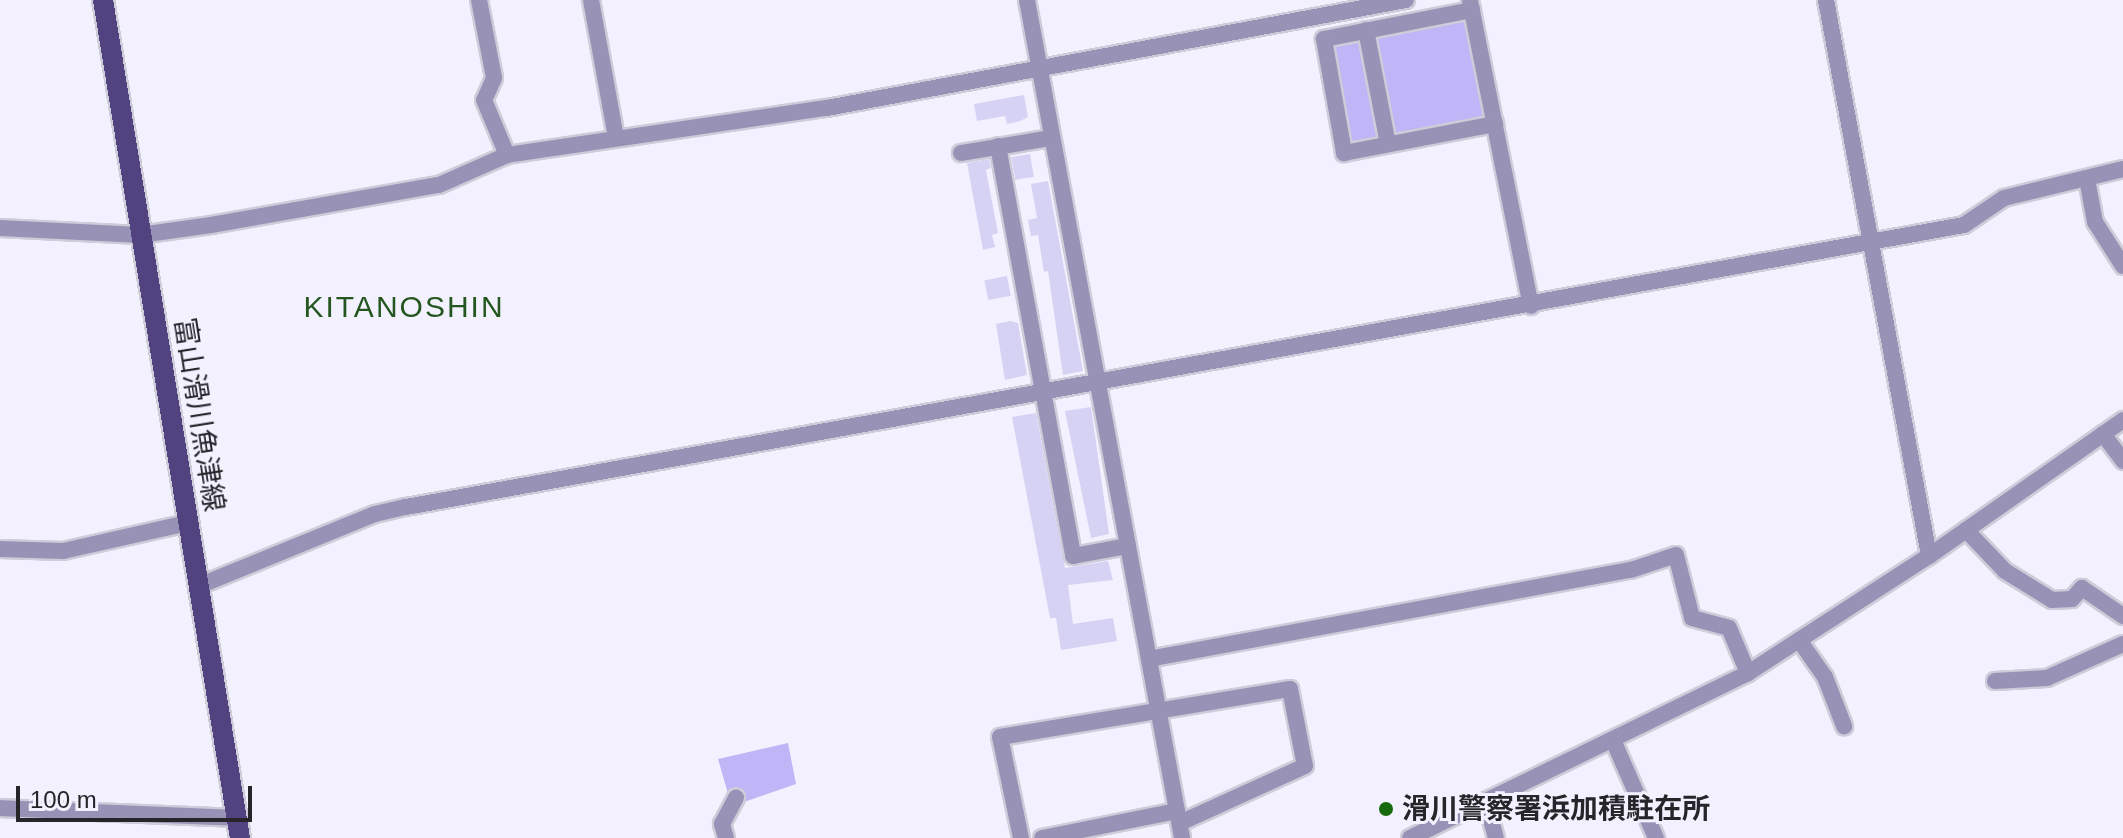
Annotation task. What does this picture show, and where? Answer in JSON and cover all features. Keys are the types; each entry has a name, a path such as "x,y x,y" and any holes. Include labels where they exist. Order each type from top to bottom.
{"main road":[{"name":"富山滑川魚津線","path":"103,0 187,523 201,585 238,828"}],"street":[{"path":"479,0 494,78 484,100 507,155"},
{"path":"591,0 616,138"},
{"path":"1027,0 1180,824"},
{"path":"0,228 140,235 439,185 507,155 827,108 1038,70 1376,2 1406,0"},
{"path":"1826,0 1929,556"},
{"path":"1495,124 1344,153 1324,39 1471,5 1495,124 1531,306"},
{"path":"1366,30 1388,144"},
{"path":"961,153 1051,138"},
{"path":"998,146 1073,556 1128,546"},
{"path":"201,585 391,510 1531,306 1964,225 2004,198 2123,169"},
{"path":"2087,179 2095,222 2123,266"},
{"path":"1410,838 1748,673 1929,556 2123,420"},
{"path":"2103,434 2123,461"},
{"path":"0,549 63,551 187,523"},
{"path":"1966,530 2005,571 2052,600 2072,599 2082,588 2123,616"},
{"path":"1149,659 1631,570 1676,555 1692,618 1729,628 1748,673"},
{"path":"1799,640 1825,677 1844,726"},
{"path":"1995,681 2047,678 2123,644"},
{"path":"1021,838 1000,737 1160,713 1290,689 1305,766 1180,824 1042,838"},
{"path":"1613,740 1656,838"},
{"path":"726,838 722,824 736,798"},
{"path":"1486,801 1496,838"},
{"path":"0,808 238,828"}],"shaded area":[{"path":"1465,7 1490,135 1344,163 1319,35"},
{"path":"788,743 796,784 744,802 729,797 718,759"}],"building":[{"path":"1024,95 1028,117 1007,124 1005,116 977,121 974,104"},
{"path":"1030,154 1034,177 1015,180 1011,157"},
{"path":"989,159 991,168 986,170 998,233 992,235 995,247 983,250 967,163"},
{"path":"1048,181 1083,371 1063,375 1048,271 1044,272 1038,235 1031,236 1028,220 1037,218 1031,184"},
{"path":"1007,276 1011,296 988,300 984,280"},
{"path":"1018,323 1027,375 1005,380 996,324"},
{"path":"1091,407 1109,534 1091,538 1065,411"},
{"path":"1036,413 1065,568 1108,561 1113,580 1068,585 1073,624 1113,618 1117,641 1061,650 1056,618 1050,618 1012,417"}],"place":[{"name":"滑川警察署浜加積駐在所","path":"1386,809"}],"district":[{"name":"KITANOSHIN","path":"404,307"}]}
